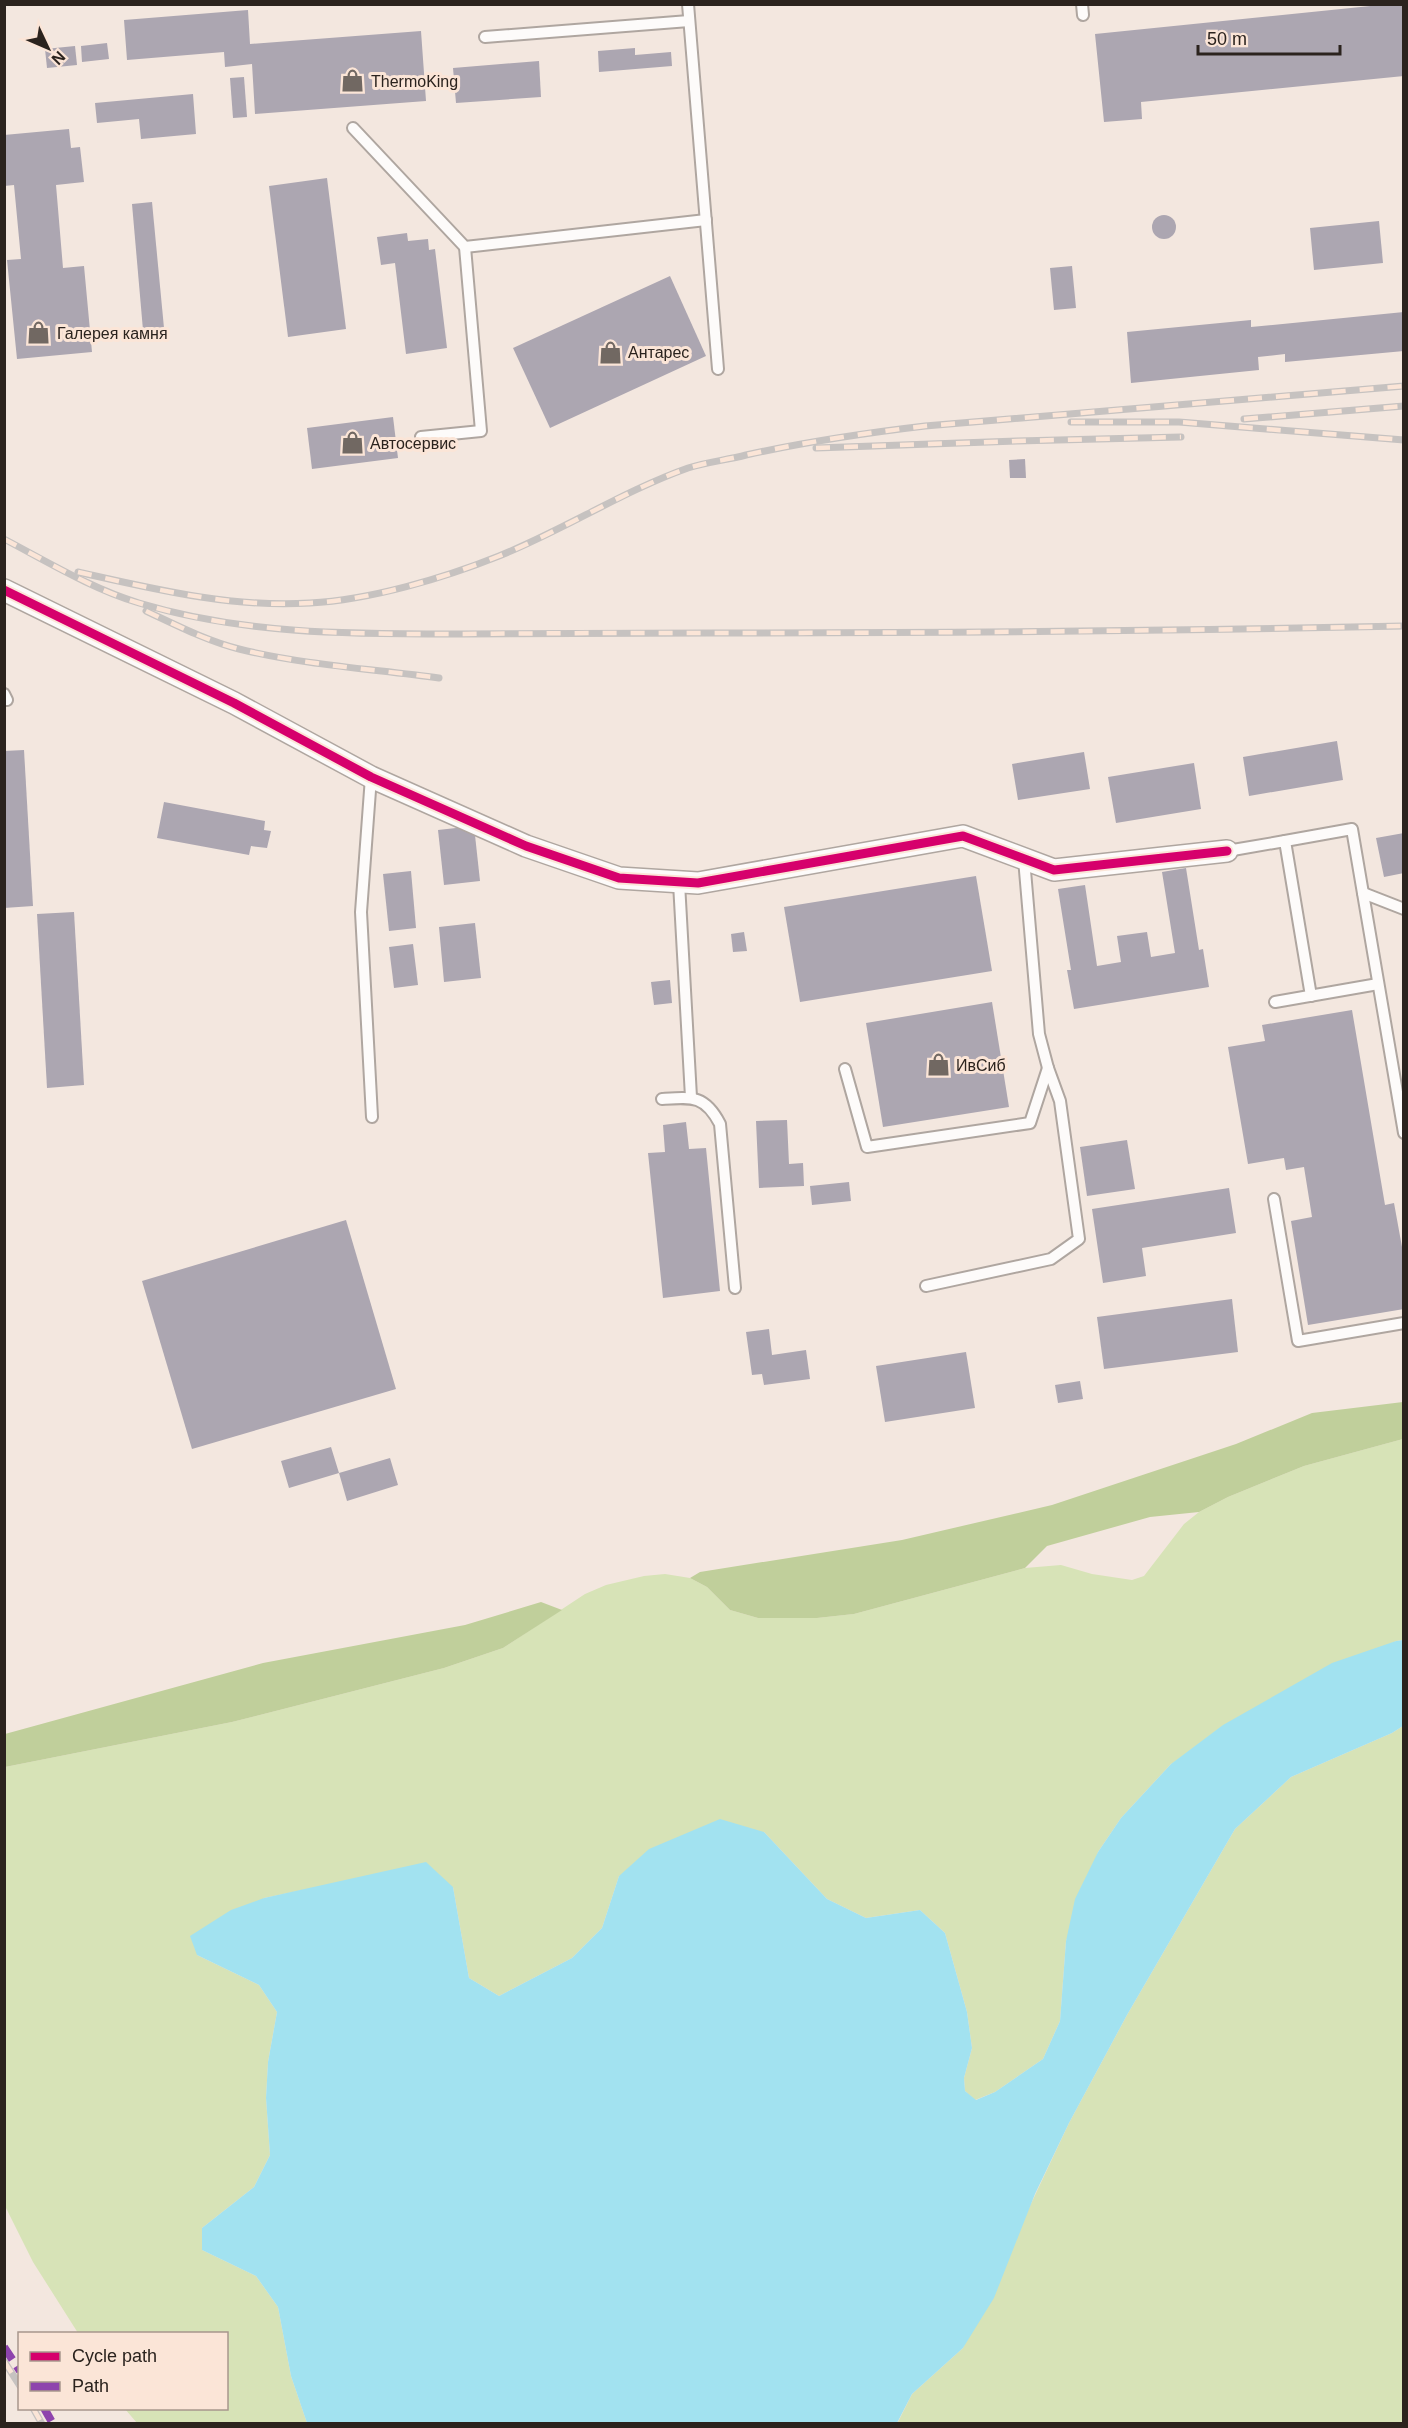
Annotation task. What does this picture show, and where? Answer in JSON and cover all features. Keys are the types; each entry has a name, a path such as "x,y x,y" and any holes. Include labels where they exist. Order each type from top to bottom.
{"street":[{"path":"4,590 234,703 371,777 526,846 619,878 679,884 733,879 963,836 1054,870 1227,851"}],"lane":[{"path":"688,4 718,369"},
{"path":"485,37 689,21"},
{"path":"353,128 465,247 481,431 421,437"},
{"path":"465,247 706,220"},
{"path":"371,777 362,912 372,1117"},
{"path":"1227,851 1353,829 1404,1133"},
{"path":"1285,841 1311,996"},
{"path":"926,1286 1052,1259 1079,1239 1060,1101 1039,1034 1024,859"},
{"path":"679,884 691,1097"},
{"path":"1363,893 1404,909"},
{"path":"1275,1002 1378,984"},
{"path":"845,1069 867,1147 1030,1123 1048,1068"},
{"path":"662,1099 691,1097 702,1101 713,1110 720,1124 735,1288"},
{"path":"1274,1199 1298,1341 1404,1323"}],"green space":[{"path":"1403,1402 1403,1439 1304,1466 1228,1497 1199,1512 1150,1517 1047,1546 1025,1568 854,1614 817,1618 758,1618 730,1610 707,1587 690,1578 700,1572 902,1540 1052,1505 1236,1444 1312,1413"},
{"path":"1403,1439 1403,1640 1396,1641 1171,1764 1121,1818 1098,1852 1066,1941 1060,2021 1043,2059 995,2092 975,2100 965,2091 964,2078 972,2048 967,2012 945,1933 920,1910 866,1918 827,1899 764,1832 619,1876 602,1928 572,1958 499,1996 469,1978 453,1887 361,1878 264,1898 197,1955 259,1985 277,2012 268,2062 266,2098 270,2155 254,2187 202,2228 202,2250 256,2276 278,2307 291,2376 307,2423 137,2423 126,2410 228,2410 228,2332 77,2332 33,2262 5,2206 5,1767 232,1722 444,1668 503,1648 585,1594 606,1585 644,1576 665,1574 690,1578 707,1587 730,1610 758,1618 817,1618 854,1614 1025,1568 1061,1565 1092,1574 1132,1580 1144,1576 1184,1524 1199,1512 1228,1497 1304,1466"},
{"path":"541,1602 562,1610 503,1648 444,1668 232,1722 5,1767 5,1734 263,1663 465,1625"},
{"path":"1403,1726 1403,2423 897,2424 912,2394 963,2348 1069,2123 1127,2015 1235,1829 1291,1777 1392,1733"}],"water":[{"path":"1403,1640 1403,1726 1392,1733 1291,1777 1235,1829 1127,2015 1069,2123 1035,2194 994,2298 963,2348 912,2394 897,2423 307,2423 291,2376 278,2307 256,2276 202,2250 202,2228 254,2187 270,2155 266,2098 268,2062 277,2012 259,1985 197,1955 190,1936 231,1910 264,1898 426,1862 453,1887 469,1978 499,1996 572,1958 602,1928 619,1876 649,1849 720,1819 764,1832 827,1899 866,1918 920,1910 945,1933 967,2012 972,2048 964,2078 965,2091 976,2100 995,2092 1043,2059 1060,2021 1066,1941 1075,1899 1098,1852 1121,1818 1171,1764 1223,1725 1332,1663"}],"building":[{"path":"1404,4 1404,76 1141,102 1142,119 1104,122 1095,34"},
{"path":"248,10 250,44 421,31 426,101 255,114 252,64 225,67 224,52 127,60 124,20"},
{"path":"107,43 109,59 82,62 81,46"},
{"path":"75,46 77,65 47,68 45,49"},
{"path":"635,48 635,55 671,52 672,66 599,72 598,51"},
{"path":"539,61 541,97 456,103 453,68"},
{"path":"244,77 247,117 233,118 230,78"},
{"path":"193,94 196,134 141,139 139,119 97,123 95,103"},
{"path":"69,129 71,148 80,147 84,182 56,185 63,268 84,266 92,352 17,359 7,260 21,259 14,185 4,186 4,135"},
{"path":"327,178 346,329 288,337 269,186"},
{"path":"152,202 164,328 143,330 132,204"},
{"path":"1164,215 1173,218 1176,227 1173,236 1164,239 1155,236 1152,227 1155,218"},
{"path":"1379,221 1383,263 1314,270 1310,228"},
{"path":"407,233 408,241 428,239 429,250 435,249 447,348 406,354 395,263 381,265 377,237"},
{"path":"1072,266 1076,308 1054,310 1050,268"},
{"name":"Антарес","path":"670,276 706,356 550,428 513,348"},
{"path":"1404,312 1404,351 1285,362 1285,354 1258,357 1259,370 1131,383 1127,332 1251,320 1251,327"},
{"name":"Автосервис","path":"393,417 398,458 312,469 307,428"},
{"path":"1025,459 1026,478 1010,478 1009,460"},
{"path":"1337,741 1343,780 1249,796 1243,757"},
{"path":"24,750 33,906 4,908 4,751"},
{"path":"1084,752 1090,789 1018,800 1012,764"},
{"path":"1194,763 1201,809 1116,823 1108,777"},
{"path":"164,802 265,821 264,830 271,831 267,848 251,846 249,855 157,838"},
{"path":"474,826 480,881 444,885 438,830"},
{"path":"1404,833 1404,873 1384,877 1376,838"},
{"path":"1186,868 1199,950 1203,949 1209,987 1074,1009 1067,970 1071,970 1058,889 1085,885 1097,966 1121,962 1117,936 1147,932 1151,957 1175,953 1162,872"},
{"path":"411,871 416,928 389,931 383,874"},
{"path":"976,876 992,971 800,1002 784,907"},
{"path":"74,912 84,1085 47,1088 37,914"},
{"path":"475,923 481,978 444,982 439,927"},
{"path":"744,932 747,951 733,952 731,934"},
{"path":"413,944 418,985 394,988 389,947"},
{"path":"670,980 672,1003 654,1005 651,982"},
{"path":"992,1002 1009,1107 883,1127 866,1023"},
{"path":"1352,1010 1385,1205 1394,1203 1404,1258 1404,1309 1308,1325 1291,1221 1312,1217 1304,1167 1286,1170 1284,1158 1248,1164 1228,1047 1265,1041 1262,1025"},
{"path":"787,1120 789,1164 803,1163 804,1186 759,1188 756,1121"},
{"path":"686,1122 689,1149 706,1148 720,1291 663,1298 648,1153 665,1152 663,1125"},
{"path":"1127,1140 1135,1189 1087,1196 1080,1147"},
{"path":"849,1182 851,1201 812,1205 810,1186"},
{"path":"1229,1188 1236,1233 1142,1248 1146,1276 1103,1283 1092,1209"},
{"path":"346,1220 396,1389 192,1449 142,1281"},
{"path":"1232,1299 1238,1352 1104,1369 1097,1317"},
{"path":"769,1329 772,1355 806,1350 810,1379 764,1385 762,1374 752,1375 746,1332"},
{"path":"966,1352 975,1408 885,1422 876,1366"},
{"path":"1080,1381 1083,1399 1058,1403 1055,1385"},
{"path":"331,1447 339,1473 289,1488 281,1461"},
{"path":"390,1458 398,1485 347,1501 339,1473"}],"railway":[{"path":"78,572 164,591 222,600 280,604 333,601 382,593 455,572 523,546 664,477 695,466 768,450 925,426 1404,386"},
{"path":"1244,419 1404,406"},
{"path":"1071,422 1179,422 1404,440"},
{"path":"816,448 1181,437"},
{"path":"4,539 87,583 139,603 179,614 219,621 260,627 341,633 886,633 1404,626"},
{"path":"146,611 203,637 239,649 313,663 439,678"},
{"path":"4,2361 18,2383"},
{"path":"34,2410 42,2424"}],"marked path":[{"path":"4,2347 18,2368"},
{"path":"45,2410 53,2424"}],"cycle path":[{"path":"4,590 234,703 371,777 526,846 619,878 698,883 963,836 1054,870 1227,851"}],"place":[{"name":"ThermoKing","path":"353,81"},
{"name":"Галерея камня","path":"39,333"},
{"name":"Антарес","path":"610,352"},
{"name":"Автосервис","path":"352,443"},
{"name":"ИвСиб","path":"938,1065"}]}
